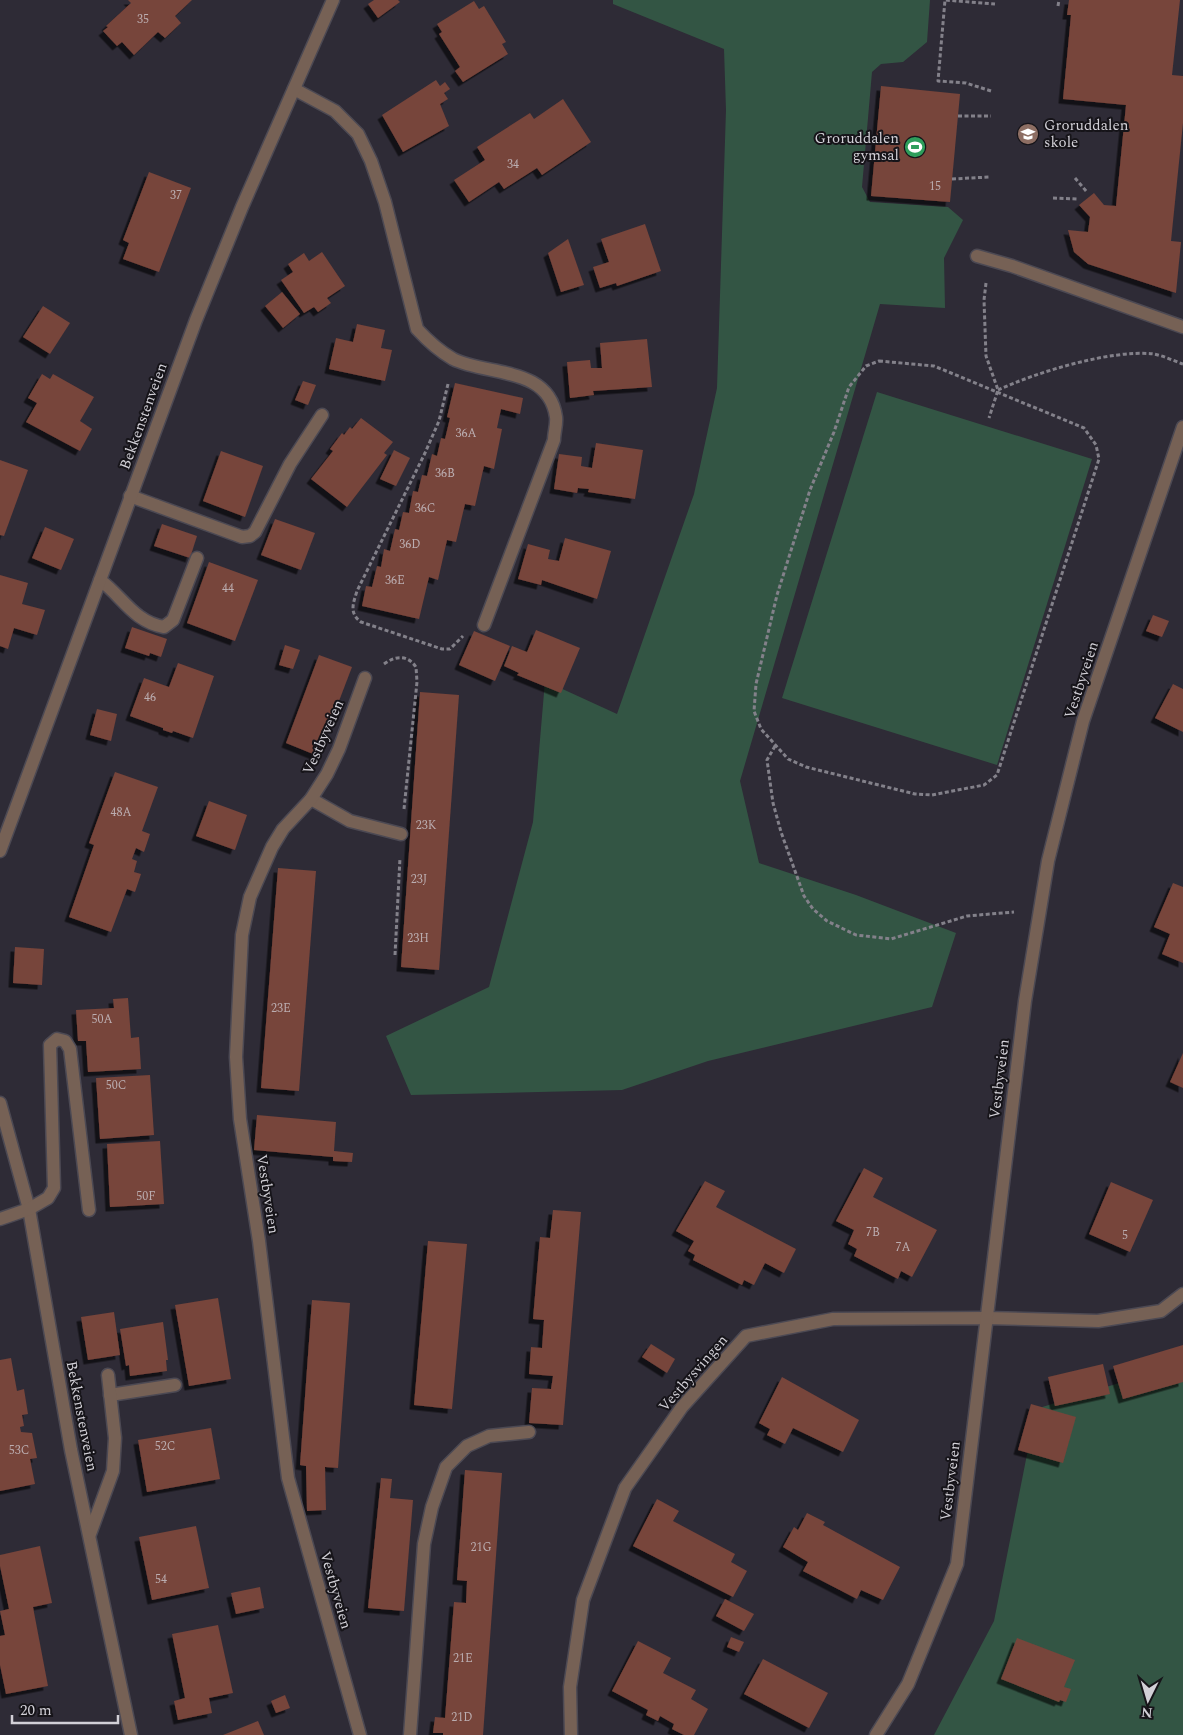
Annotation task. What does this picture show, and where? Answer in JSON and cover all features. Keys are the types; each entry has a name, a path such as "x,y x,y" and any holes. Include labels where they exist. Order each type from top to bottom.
{"street":[{"name":"Bekkenstenveien","path":"0,851 196,320 333,0"},
{"path":"294,89 335,112 358,134 371,161 385,202 418,329 430,344 454,359 529,379 544,390 556,417 554,440 484,625"},
{"path":"977,256 1012,266 1183,327"},
{"path":"130,496 242,537 250,536 255,532 290,464 322,415"},
{"name":"Vestbyveien","path":"876,1735 908,1684 957,1564 1025,1002 1048,861 1083,721 1183,427"},
{"path":"100,580 115,591 134,614 155,625 164,626 173,620 198,558"},
{"name":"Vestbyveien","path":"360,1735 288,1478 259,1241 240,1119 236,1057 242,935 250,897 272,847 283,828 311,799 339,749 365,678"},
{"path":"311,799 350,821 401,834"},
{"path":"0,1219 29,1209 48,1198 54,1188 50,1044 57,1039 64,1041 70,1049 89,1210"},
{"name":"Bekkenstenveien","path":"0,1103 29,1209 71,1450 131,1735"},
{"name":"Vestbysvingen","path":"572,1735 570,1687 584,1600 625,1488 682,1407 746,1336 833,1319 986,1318 1098,1321 1161,1311 1183,1294"},
{"path":"90,1534 113,1471 114,1438 108,1376"},
{"path":"110,1395 175,1385"},
{"path":"410,1735 424,1544 432,1507 446,1467 467,1446 489,1436 529,1432"}],"path":[{"path":"991,91 966,83 938,81 945,0 995,4"},
{"path":"1058,6 1059,0"},
{"path":"958,116 990,116"},
{"path":"952,178 989,177"},
{"path":"1075,178 1087,192"},
{"path":"1054,198 1078,199"},
{"path":"989,418 998,390 986,356 984,300 990,260"},
{"path":"998,390 1020,380 1074,364 1131,354 1155,354 1183,364"},
{"path":"454,359 439,421 357,592 352,610 355,617 361,622 442,649 450,649 467,632 484,625"},
{"path":"879,361 934,366 998,390 1084,428 1096,445 1099,459 997,775 984,785 932,794 915,794 806,767 788,759 775,746 761,729 754,711 756,684 777,595 810,490 834,432 849,387 866,366 879,361"},
{"path":"365,678 397,657 404,658 416,666 418,682 401,834 395,955"},
{"path":"775,746 767,760 773,803 781,832 804,896 813,909 827,921 856,935 891,939 905,937 967,916 1000,912 1040,912"}],"green space":[{"path":"613,0 930,0 927,42 903,62 881,64 872,72 862,187 870,202 948,207 963,220 944,258 945,308 880,304 740,781 759,863 856,895 956,933 932,1007 708,1061 622,1090 411,1095 386,1036 489,987 533,822 545,681 617,714 694,494 717,388 726,110 724,49 613,4"},
{"path":"877,392 1092,459 997,765 782,698"},
{"path":"1183,1363 1183,1735 934,1735 994,1621 1036,1409"}],"building":[{"path":"128,0 192,0 175,16 181,23 165,38 158,32 134,55 122,42 117,46 103,31 131,3"},
{"path":"374,0 398,0 400,2 378,18 368,4"},
{"path":"1069,0 1180,0 1172,75 1183,76 1183,123 1171,241 1181,242 1176,293 1088,264 1074,252 1068,230 1088,232 1090,217 1079,205 1094,193 1104,205 1116,206 1126,105 1063,99 1071,15 1067,15"},
{"path":"474,1 479,9 484,6 506,42 502,44 508,54 463,82 455,71 460,67 439,34 442,32 437,24"},
{"path":"436,80 440,86 445,82 450,89 444,93 448,99 440,104 449,126 403,152 382,115"},
{"name":"Groruddalen gymsal","path":"881,86 960,94 950,202 871,196"},
{"path":"563,99 591,142 542,175 537,168 504,189 499,182 469,202 454,180 485,160 477,147 530,113 534,119"},
{"path":"149,172 191,188 159,272 123,259 129,243 123,240"},
{"path":"645,224 661,271 617,286 616,283 600,288 593,267 609,262 601,239"},
{"path":"568,239 584,285 561,292 548,253"},
{"path":"322,252 345,286 327,298 331,303 318,312 314,307 304,313 281,280 293,272 288,264 304,253 309,261"},
{"path":"282,292 300,314 283,328 265,306"},
{"path":"43,306 70,323 50,354 23,337"},
{"path":"357,324 385,330 381,348 392,350 385,381 329,369 336,338 353,342"},
{"path":"647,339 652,387 593,391 594,395 570,398 567,362 590,360 591,368 602,368 600,343"},
{"path":"42,374 50,379 53,374 94,397 80,421 92,429 80,451 26,422 37,403 28,398"},
{"path":"303,381 316,385 308,405 295,400"},
{"path":"455,383 523,398 520,414 501,409 497,428 502,429 494,469 484,466 475,506 465,504 456,542 447,540 438,580 429,577 419,619 362,606 366,586 372,587 377,566 381,567 384,549 390,551 395,529 399,530 403,512 409,513 413,491 418,492 422,475 427,476 432,454 437,456 441,438 445,439 450,418 447,417"},
{"path":"361,418 393,442 384,453 387,455 347,507 311,479 333,451 330,449 342,433 344,435 350,427 352,429"},
{"path":"596,443 643,450 635,499 588,492 589,489 578,488 577,493 554,489 559,454 582,457 581,466 592,468"},
{"path":"394,450 410,458 396,486 380,479"},
{"path":"221,451 263,466 245,517 203,501"},
{"path":"0,460 28,470 4,536 0,535"},
{"path":"275,519 315,533 301,570 261,555"},
{"path":"162,524 197,536 190,558 154,546"},
{"path":"45,527 74,539 61,570 32,558"},
{"path":"565,538 611,551 597,599 542,580 541,585 518,579 528,544 550,550 548,559 559,561"},
{"path":"209,562 258,580 235,641 187,623"},
{"path":"0,575 28,583 22,604 45,610 37,635 14,628 8,649 0,646"},
{"path":"1153,615 1169,621 1162,637 1146,631"},
{"path":"132,627 167,639 161,657 150,653 149,656 125,648"},
{"path":"536,630 580,648 561,693 517,675 519,673 504,666 512,646 527,652"},
{"path":"474,631 510,646 495,681 459,665"},
{"path":"285,645 300,650 293,669 279,665"},
{"path":"319,655 352,667 318,756 286,743"},
{"path":"178,663 214,676 193,738 173,731 172,733 163,730 163,728 130,716 144,678 169,687"},
{"path":"1173,684 1183,689 1183,732 1155,718"},
{"path":"420,692 459,695 439,970 401,967"},
{"path":"97,709 117,714 111,741 90,735"},
{"path":"115,772 158,787 142,831 150,834 144,852 136,848 132,859 137,861 134,872 141,874 135,892 127,889 111,932 69,917 94,845 89,843"},
{"path":"209,801 247,815 235,850 196,836"},
{"path":"278,868 316,871 299,1091 261,1088"},
{"path":"1173,883 1183,887 1183,963 1162,954 1170,934 1154,927"},
{"path":"15,947 44,949 42,985 13,983"},
{"path":"128,998 131,1038 139,1037 141,1069 88,1072 86,1041 78,1041 76,1010 114,1008 113,999"},
{"path":"1183,1053 1183,1088 1170,1082"},
{"path":"150,1075 154,1135 100,1139 96,1078"},
{"path":"257,1115 336,1122 334,1151 353,1153 352,1162 333,1161 333,1157 254,1150"},
{"path":"160,1141 164,1204 110,1207 107,1144"},
{"path":"864,1168 883,1178 873,1197 937,1230 912,1277 901,1271 898,1279 854,1256 857,1249 848,1244 854,1230 836,1221"},
{"path":"705,1181 725,1191 716,1207 796,1249 784,1273 765,1263 754,1285 744,1280 742,1285 693,1260 695,1255 688,1251 694,1241 676,1231"},
{"path":"1111,1182 1153,1200 1130,1252 1089,1234"},
{"path":"553,1210 581,1212 563,1425 529,1423 532,1388 551,1389 553,1376 529,1374 531,1347 542,1348 544,1320 533,1319 540,1237 550,1238"},
{"path":"428,1241 467,1244 452,1409 414,1405"},
{"path":"218,1298 231,1379 189,1386 175,1305"},
{"path":"312,1300 350,1303 338,1468 325,1467 326,1510 307,1511 306,1466 300,1465"},
{"path":"114,1312 120,1355 88,1360 81,1317"},
{"path":"163,1322 168,1360 166,1360 167,1371 130,1376 129,1365 126,1366 120,1329"},
{"path":"651,1344 675,1359 667,1373 642,1357"},
{"path":"1183,1345 1183,1382 1123,1399 1113,1366"},
{"path":"11,1358 17,1391 24,1389 28,1414 22,1415 24,1426 20,1427 21,1432 32,1433 37,1458 30,1459 35,1484 0,1491 0,1360"},
{"path":"1103,1364 1110,1394 1055,1406 1048,1377"},
{"path":"782,1377 859,1420 843,1452 793,1428 785,1444 767,1435 770,1429 759,1423"},
{"path":"1031,1404 1076,1417 1063,1463 1018,1450"},
{"path":"211,1428 220,1479 147,1492 138,1440"},
{"path":"465,1470 502,1473 483,1735 443,1735 443,1733 433,1733 435,1717 445,1718 454,1602 466,1603 467,1581 457,1580"},
{"path":"381,1478 392,1479 390,1498 413,1500 404,1611 368,1608"},
{"path":"657,1499 679,1511 673,1521 735,1554 731,1562 747,1571 733,1597 633,1546"},
{"path":"807,1513 825,1522 823,1525 900,1567 883,1600 861,1590 857,1599 803,1571 808,1562 783,1547 794,1527 798,1530"},
{"path":"196,1526 209,1588 152,1600 139,1537"},
{"path":"40,1546 52,1603 33,1607 48,1686 6,1694 0,1665 0,1636 5,1635 0,1611 9,1609 0,1566 0,1555"},
{"path":"260,1587 264,1608 236,1614 231,1593"},
{"path":"725,1599 754,1614 744,1631 716,1616"},
{"path":"218,1625 233,1693 209,1698 212,1713 178,1720 174,1701 185,1698 172,1634"},
{"path":"731,1637 744,1642 739,1652 727,1647"},
{"path":"1017,1638 1075,1660 1064,1687 1071,1689 1066,1702 1060,1700 1059,1702 1001,1679"},
{"path":"638,1641 671,1658 663,1673 696,1690 691,1699 708,1709 694,1735 684,1735 672,1729 674,1724 660,1716 658,1721 646,1715 648,1710 612,1691"},
{"path":"763,1659 828,1693 809,1728 744,1694"},
{"path":"285,1695 290,1708 276,1713 271,1701"},
{"path":"258,1721 264,1735 223,1735"}],"place":[{"name":"Groruddalen skole","path":"1028,134"},
{"name":"Groruddalen gymsal","path":"915,147"}]}
